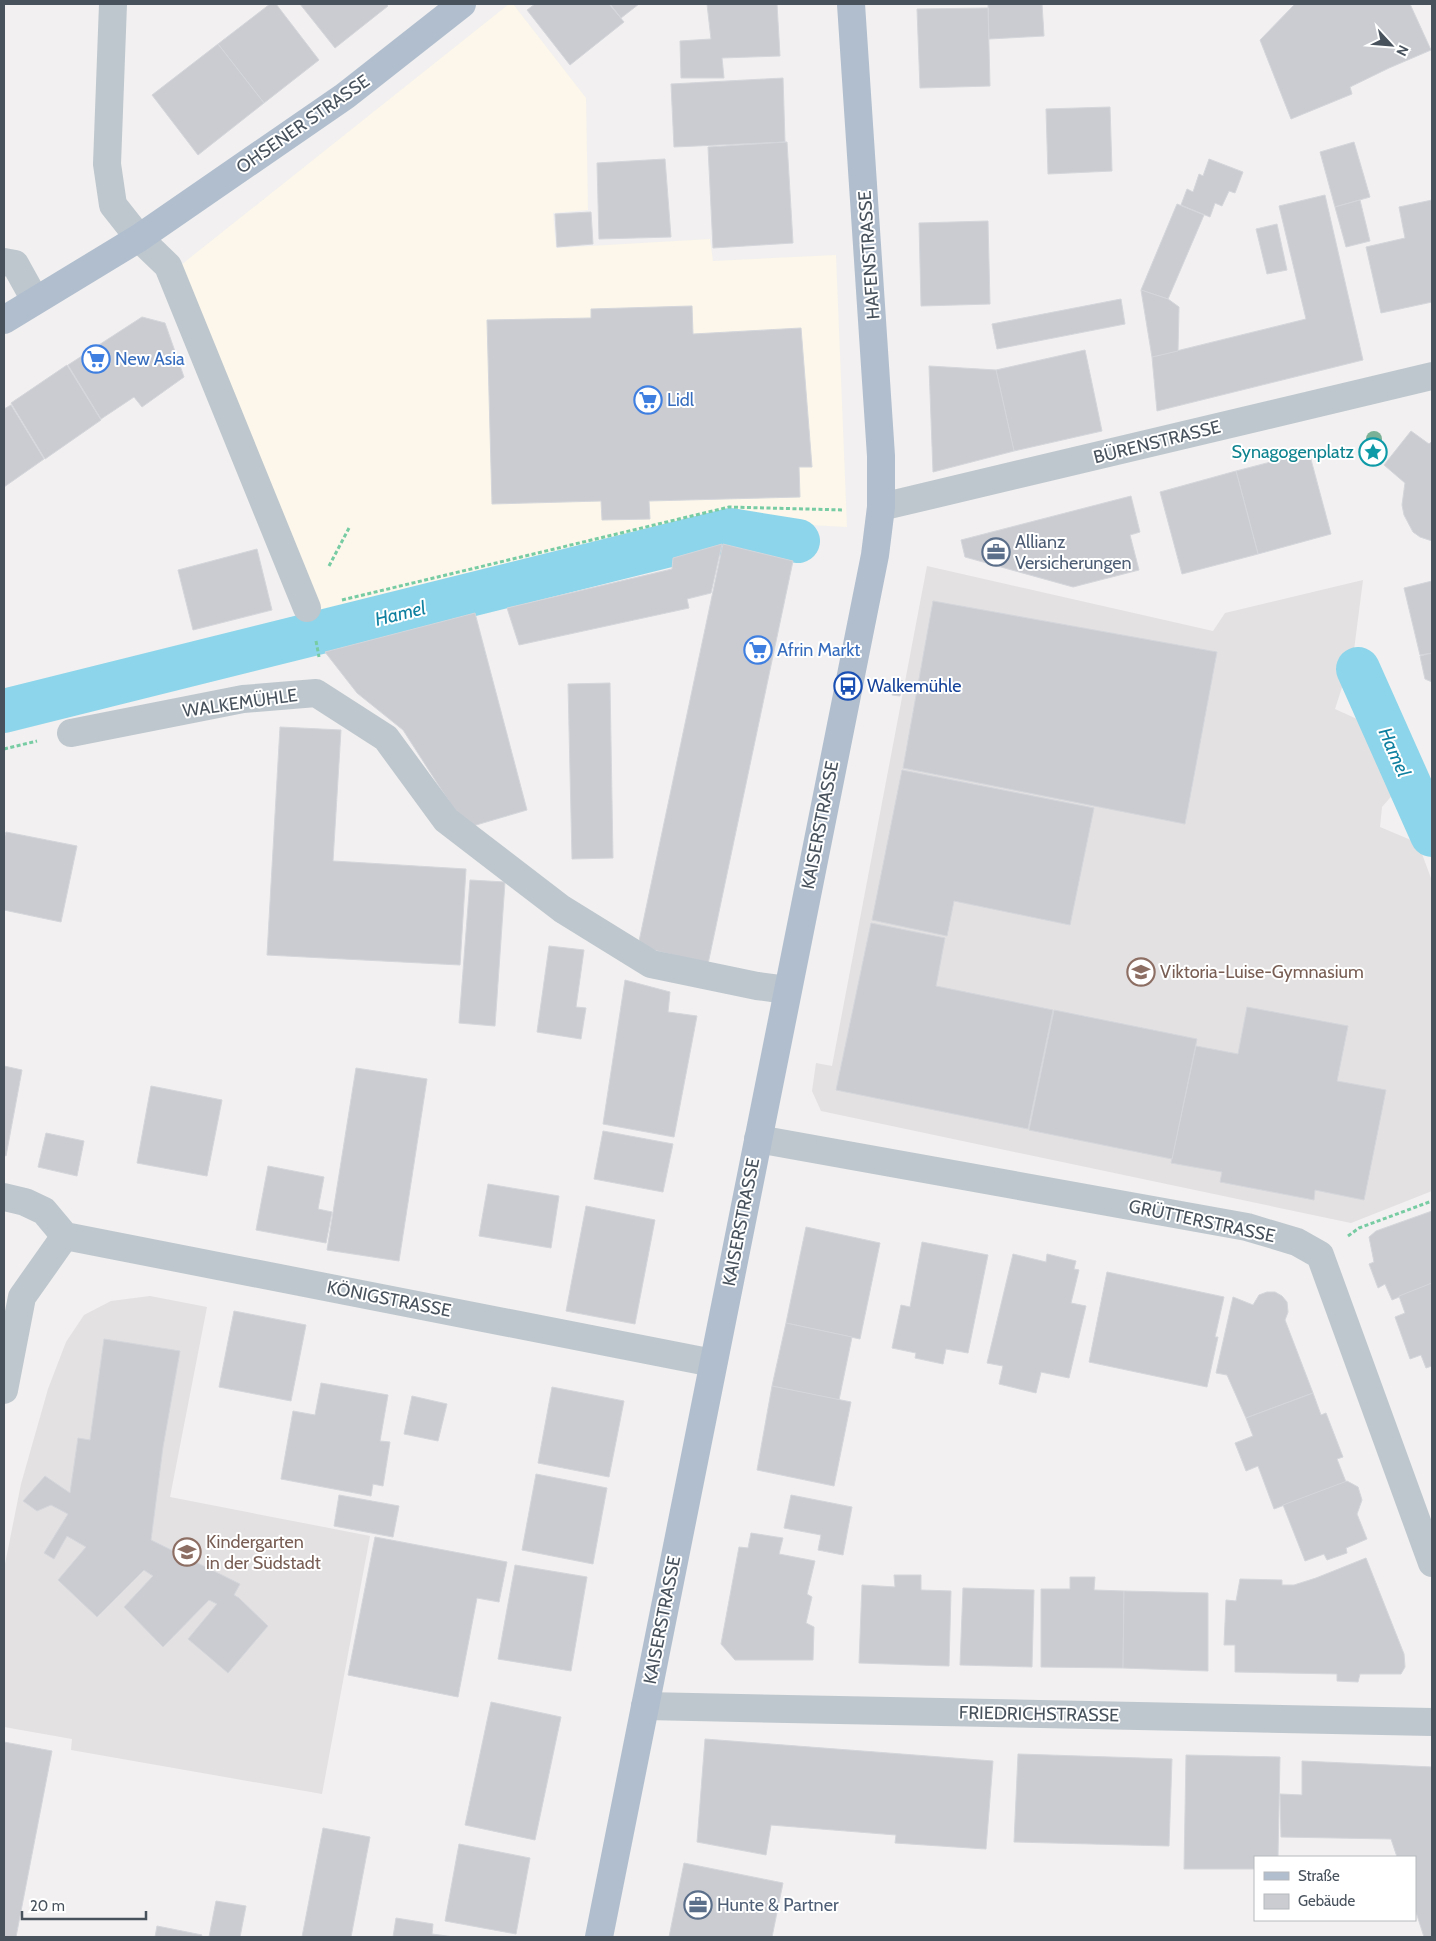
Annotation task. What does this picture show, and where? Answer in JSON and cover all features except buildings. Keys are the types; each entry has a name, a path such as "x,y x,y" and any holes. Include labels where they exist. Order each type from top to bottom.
{"main road":[{"name":"OHSENER STRASSE","path":"4,320 139,238 345,96 462,4"},
{"name":"HAFENSTRASSE","path":"851,4 881,446 881,507"},
{"name":"KAISERSTRASSE","path":"599,1937 875,555 881,507"}],"street":[{"path":"113,4 107,164 113,205 139,238 168,266 307,608"},
{"path":"9,263 35,300"},
{"name":"BÜRENSTRASSE","path":"881,507 1432,376"},
{"name":"WALKEMÜHLE","path":"71,734 243,699 316,693 386,738 446,820 562,909 651,964 757,986 787,990"},
{"name":"GRÜTTERSTRASSE","path":"758,1139 1247,1227 1297,1242 1320,1255"},
{"path":"4,1198 25,1202 44,1211 65,1236 22,1297 4,1390"},
{"name":"KÖNIGSTRASSE","path":"65,1236 713,1363"},
{"path":"1320,1255 1432,1563"},
{"name":"FRIEDRICHSTRASSE","path":"645,1706 1432,1722"}],"path":[{"path":"307,608 729,507 851,510 881,507"},
{"path":"1320,1255 1359,1228 1432,1201"}],"shaded area":[{"path":"509,4 513,4 586,98 588,210 553,213 556,248 710,239 713,261 836,255 847,527 732,521 321,622 181,265"},
{"name":"Viktoria-Luise-Gymnasium","path":"927,566 1213,631 1225,613 1363,580 1354,650 1335,709 1379,729 1402,784 1382,807 1380,827 1418,843 1432,881 1432,1191 1351,1223 821,1111 812,1091 816,1063 832,1066"},
{"name":"Kindergarten in der Südstadt","path":"150,1296 207,1307 170,1497 370,1536 322,1794 71,1750 72,1739 4,1727 4,1569 21,1484 48,1389 66,1342 84,1315 111,1301"}],"waterway":[{"name":"Hamel","path":"4,711 730,530 798,541"},
{"name":"Hamel","path":"1358,669 1432,835"}],"place":[{"name":"New Asia","path":"96,359"},
{"name":"Lidl","path":"648,400"},
{"name":"Synagogenplatz","path":"1373,452"},
{"name":"Allianz Versicherungen","path":"996,552"},
{"name":"Afrin Markt","path":"758,650"},
{"name":"Walkemühle","path":"848,686"},
{"name":"Viktoria-Luise-Gymnasium","path":"1141,972"},
{"name":"Kindergarten in der Südstadt","path":"187,1552"},
{"name":"Hunte & Partner","path":"698,1905"}]}
